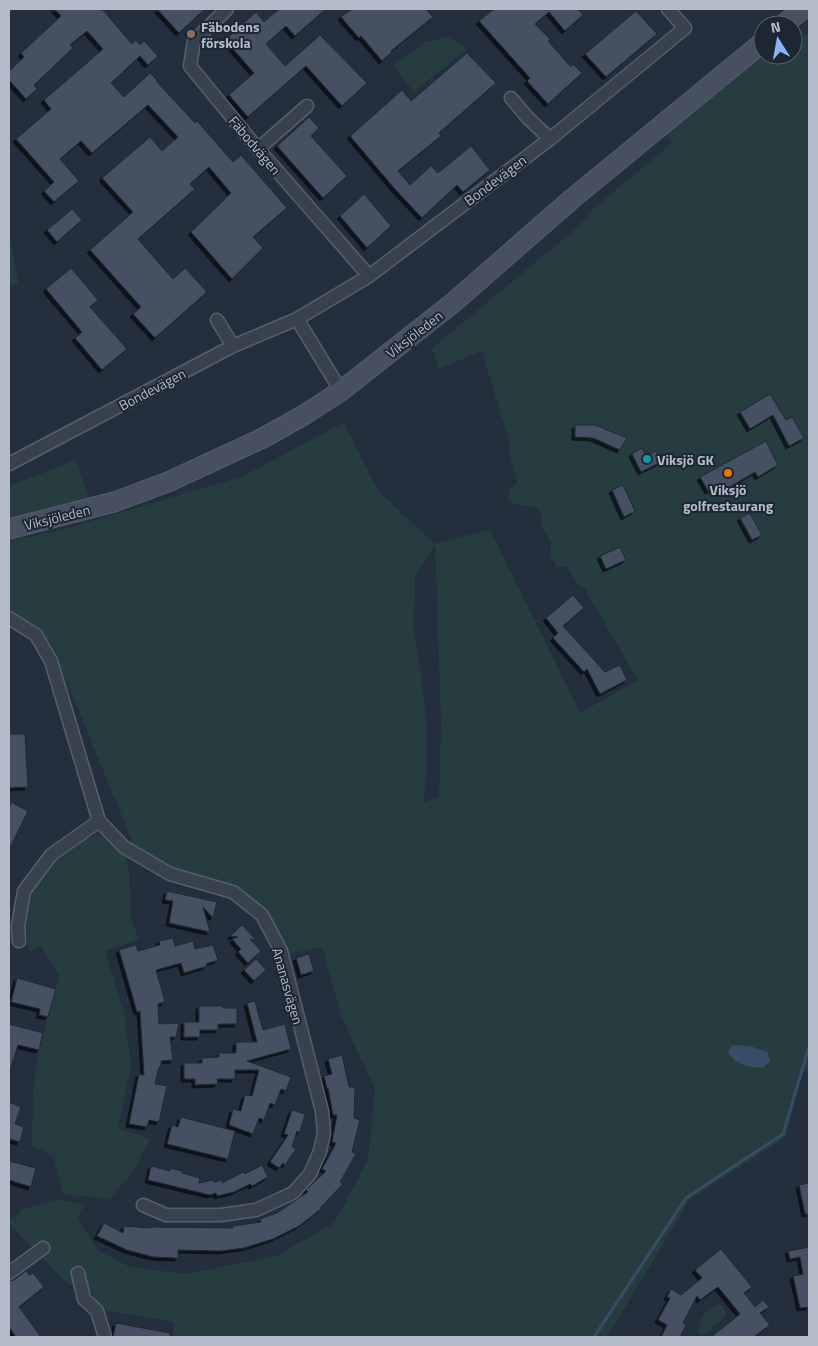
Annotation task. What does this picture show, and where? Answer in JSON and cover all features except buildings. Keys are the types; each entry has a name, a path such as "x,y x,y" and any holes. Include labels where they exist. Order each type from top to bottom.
{"main road":[{"name":"Viksjöleden","path":"9,529 114,502 168,482 263,438 304,415 341,391 454,302 573,198 753,50"}],"street":[{"name":"Fäbodvägen","path":"227,9 194,41 190,66 258,149 369,276"},
{"name":"Bondevägen","path":"9,464 233,346 297,319 369,276 550,139 685,28 668,9"},
{"path":"511,98 527,117 550,139"},
{"path":"258,149 307,106"},
{"path":"297,319 341,391"},
{"path":"217,320 233,346"},
{"name":"Ananasvägen","path":"9,618 36,635 50,661 99,820 124,847 170,874 233,892 262,915 280,951 322,1111 324,1133 320,1151 310,1174 293,1193 256,1210 220,1215 166,1215 143,1204"},
{"path":"20,941 18,926 24,891 51,855 99,820"},
{"path":"9,1273 43,1248"},
{"path":"78,1273 84,1299 96,1311 105,1337"}],"green space":[{"path":"809,33 809,1071 802,1072 786,1137 690,1199 607,1337 173,1337 174,1322 108,1311 65,1281 9,1224 9,1221 15,1218 21,1210 58,1200 84,1204 77,1219 99,1251 130,1267 186,1274 276,1256 334,1223 368,1160 375,1089 341,1015 322,947 288,954 278,931 265,911 173,869 134,846 52,645 28,622 9,615 9,541 62,530 244,476 344,422 378,491 435,544 490,529 580,713 638,680 583,586 579,586 567,567 556,567 550,556 551,542 540,524 541,515 537,508 508,502 509,488 518,483 509,452 511,448 482,351 439,369 432,348 579,226 592,210 672,143 666,135 753,63 753,65 803,65 803,38","holes":["435,544 441,723 439,797 424,802 426,719 421,672 414,633 415,577"]},
{"path":"448,37 467,49 414,92 393,66 425,42"},
{"path":"9,233 19,286 9,284"},
{"path":"76,460 89,499 39,514 9,519 9,486"},
{"path":"96,836 102,837 126,858 129,872 131,918 139,939 105,951 125,1016 131,1067 118,1128 150,1139 133,1172 109,1199 63,1194 54,1159 47,1153 32,1146 33,1090 39,1051 59,976 41,946 30,952 28,937 23,925 28,896 46,868 81,840"},
{"path":"719,1304 726,1312 726,1316 704,1335 698,1334 699,1325 704,1315 715,1305"}],"water":[{"path":"731,1046 753,1047 767,1052 770,1061 763,1068 740,1063 728,1053"}],"waterway":[{"path":"594,1337 686,1198 783,1134 809,1047"}],"place":[{"name":"Fäbodens förskola","path":"191,34"},
{"name":"Viksjö GK","path":"647,459"},
{"name":"Viksjö golfrestaurang","path":"728,473"}]}
